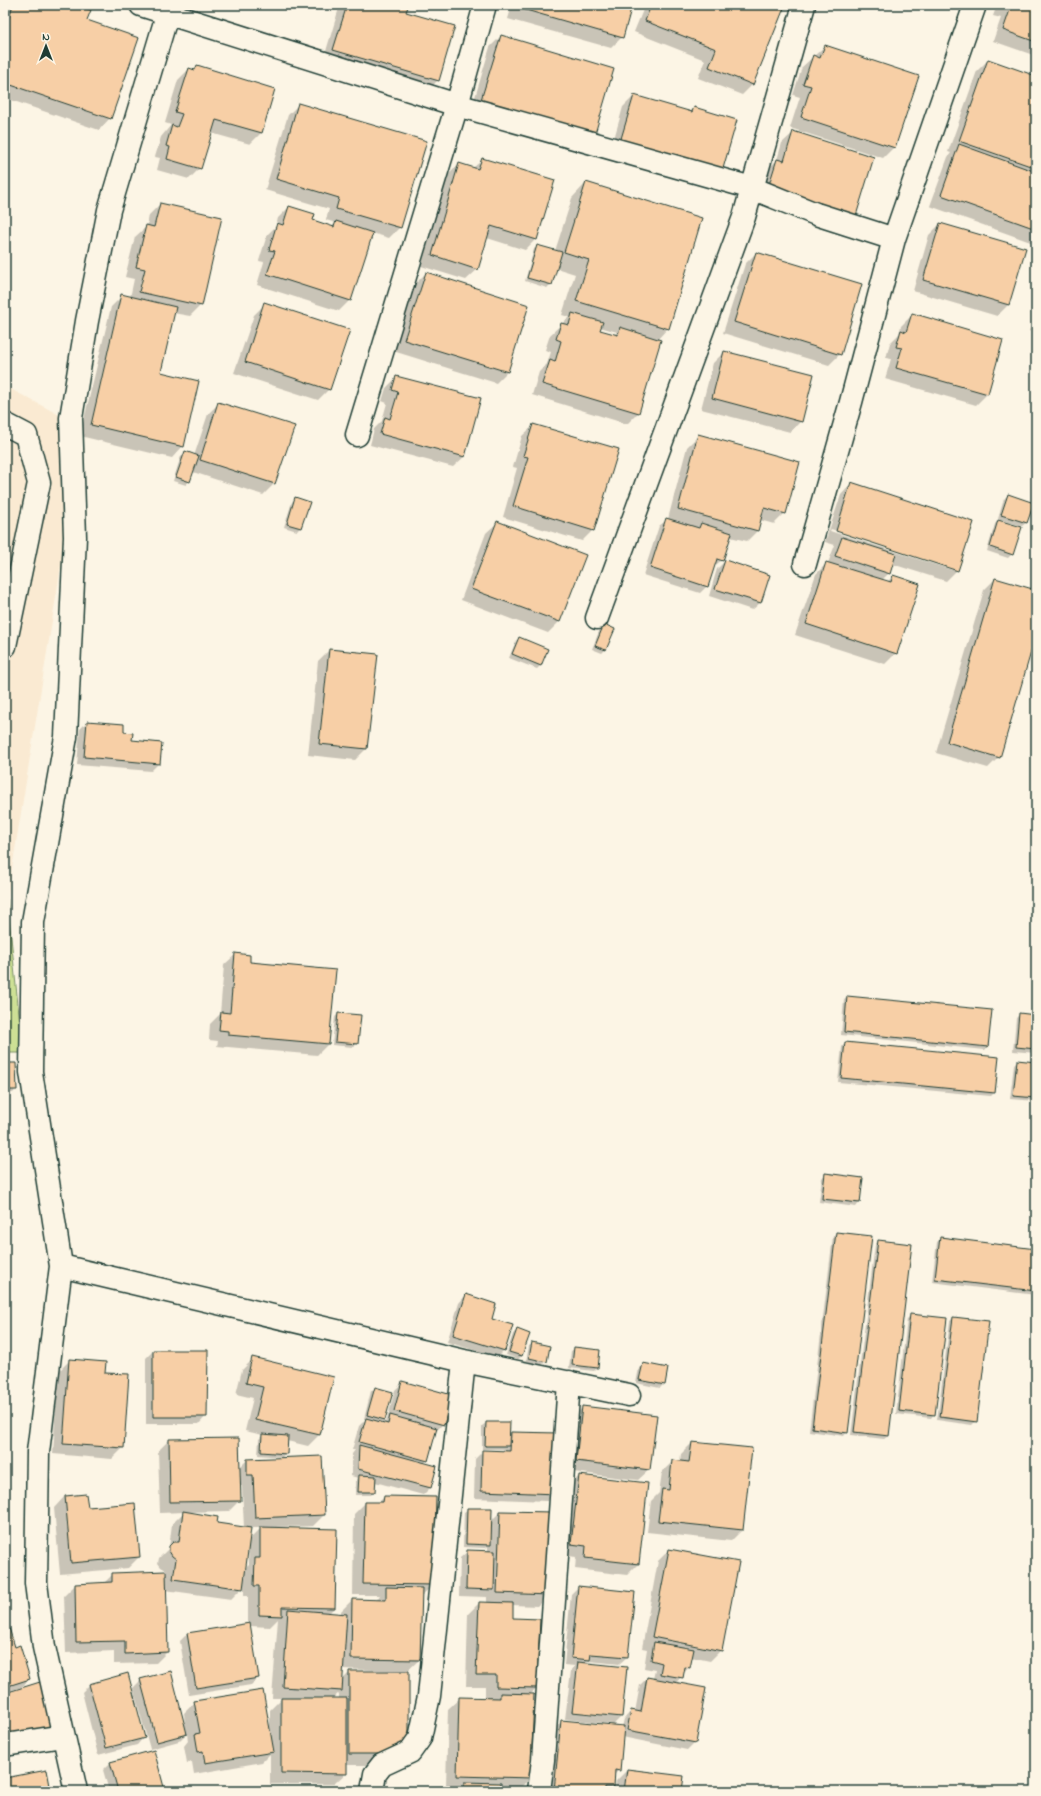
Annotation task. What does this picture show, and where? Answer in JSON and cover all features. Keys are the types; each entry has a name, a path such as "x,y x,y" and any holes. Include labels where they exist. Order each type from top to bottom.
{"street":[{"path":"140,5 168,10 458,105 752,188 816,214 894,239"},
{"path":"357,436 458,105 485,5"},
{"path":"597,618 744,217 804,5"},
{"path":"805,564 851,402 894,239 975,5"},
{"path":"76,1791 44,1646 36,1583 38,1452 61,1266 31,1072 33,922 66,736 75,537 72,418 86,321 109,210 168,10"},
{"path":"5,424 26,436 39,483 5,646"},
{"path":"61,1266 464,1361 629,1395"},
{"path":"372,1791 375,1774 382,1765 410,1752 420,1738 429,1696 464,1361"},
{"path":"539,1791 543,1760 569,1382"},
{"path":"5,1745 63,1736"}],"shaded area":[{"path":"5,386 67,419 77,467 7,899 5,898"}],"green space":[{"path":"5,898 7,899 23,1053 5,1053"}],"building":[{"path":"13,5 60,5 67,7 68,5 75,5 91,10 87,20 139,38 111,119 5,83 5,29"},
{"path":"347,5 401,5 408,7 406,12 455,26 439,81 333,50"},
{"path":"520,5 632,5 623,38 519,8"},
{"path":"651,5 776,5 784,8 753,85 709,67 716,49 645,21"},
{"path":"1004,5 1036,5 1036,42 1003,30 1011,7"},
{"path":"501,35 614,69 594,137 480,103"},
{"path":"825,45 919,76 895,148 801,117 811,86 803,84 813,55 820,58"},
{"path":"988,59 1036,76 1036,168 959,141"},
{"path":"197,65 275,89 262,133 216,120 201,169 167,159 170,147 166,146 172,125 177,127 182,114 175,112 189,68 195,70"},
{"path":"634,95 692,112 694,107 737,120 722,172 620,142"},
{"path":"298,103 427,141 401,228 336,209 339,198 276,179"},
{"path":"793,131 874,157 855,219 767,191 777,159 784,161"},
{"path":"959,144 1036,172 1036,229 941,195"},
{"path":"482,158 555,180 537,240 491,226 478,270 432,255 459,163 478,169"},
{"path":"586,182 702,218 669,329 576,301 589,260 564,252"},
{"path":"160,203 222,217 202,306 139,292 145,269 136,267 146,225 154,227"},
{"path":"289,206 315,214 313,220 334,227 336,221 373,233 351,301 267,274 275,251 269,250 277,223 283,225"},
{"path":"940,223 1026,248 1009,305 923,280"},
{"path":"537,245 562,252 552,285 527,278"},
{"path":"756,252 862,284 841,355 734,322"},
{"path":"426,272 529,305 508,372 404,340"},
{"path":"121,294 176,307 161,372 199,381 184,447 91,425"},
{"path":"264,302 350,330 330,390 245,362"},
{"path":"572,313 603,322 600,330 618,335 620,327 661,340 639,413 542,384 550,360 555,362 561,341 556,339 561,323 569,325"},
{"path":"912,313 1003,340 988,394 896,368 902,348 896,347 901,330 906,332"},
{"path":"724,351 814,374 802,422 712,398"},
{"path":"396,376 481,398 465,457 380,434 385,417 390,419 398,392 392,390"},
{"path":"218,402 295,426 275,484 200,460"},
{"path":"533,424 619,449 594,531 513,506 528,457 523,456"},
{"path":"698,434 800,462 786,514 764,508 758,531 678,509"},
{"path":"185,451 199,456 190,482 176,477"},
{"path":"851,482 974,522 958,571 836,531"},
{"path":"1008,494 1034,503 1027,523 1001,515"},
{"path":"295,497 310,502 301,528 287,524"},
{"path":"666,518 699,528 701,523 732,533 723,561 717,559 708,587 650,568"},
{"path":"998,520 1022,527 1013,555 990,547"},
{"path":"497,521 586,555 560,622 471,589"},
{"path":"842,537 896,554 890,574 835,556"},
{"path":"725,560 770,575 761,603 715,589"},
{"path":"826,562 891,582 893,575 920,584 897,654 806,624"},
{"path":"995,578 1036,590 1036,635 1000,758 947,742"},
{"path":"604,624 615,629 606,650 595,646"},
{"path":"519,637 548,649 541,666 512,654"},
{"path":"329,649 378,654 367,749 319,744"},
{"path":"87,721 124,724 124,732 133,733 132,740 162,743 160,764 84,757"},
{"path":"235,953 250,955 250,962 336,970 329,1044 228,1035 228,1031 219,1030 221,1012 230,1013"},
{"path":"847,996 992,1010 988,1047 844,1032"},
{"path":"338,1013 361,1015 358,1044 335,1042"},
{"path":"1019,1013 1036,1015 1036,1049 1016,1047"},
{"path":"845,1042 999,1057 995,1093 841,1078"},
{"path":"1017,1060 1036,1062 1036,1098 1013,1096"},
{"path":"5,1063 16,1063 17,1090 5,1090"},
{"path":"825,1173 863,1178 860,1203 822,1199"},
{"path":"836,1232 872,1236 848,1433 812,1428"},
{"path":"940,1237 1036,1249 1036,1291 935,1279"},
{"path":"878,1240 912,1244 889,1436 854,1432"},
{"path":"466,1294 496,1304 492,1319 513,1325 505,1351 453,1335"},
{"path":"910,1314 947,1318 935,1415 899,1411"},
{"path":"953,1317 989,1321 977,1422 940,1417"},
{"path":"517,1329 530,1334 522,1356 509,1352"},
{"path":"532,1342 550,1346 547,1362 529,1358"},
{"path":"574,1347 600,1350 598,1368 572,1365"},
{"path":"153,1350 208,1350 207,1417 153,1417"},
{"path":"252,1357 334,1377 320,1435 255,1420 263,1387 246,1383"},
{"path":"69,1359 106,1362 105,1373 129,1374 124,1448 63,1444"},
{"path":"643,1363 668,1368 665,1385 639,1380"},
{"path":"402,1381 452,1395 444,1425 394,1411"},
{"path":"375,1387 393,1392 385,1420 367,1415"},
{"path":"582,1406 657,1415 650,1470 576,1461"},
{"path":"390,1415 437,1428 428,1461 359,1442 366,1418 388,1424"},
{"path":"486,1422 510,1422 509,1446 485,1446"},
{"path":"511,1432 558,1433 556,1494 481,1491 482,1450 510,1451"},
{"path":"262,1434 288,1436 287,1454 261,1452"},
{"path":"239,1438 241,1501 170,1502 169,1439"},
{"path":"692,1442 752,1448 743,1530 658,1521 662,1489 669,1490 672,1460 689,1462"},
{"path":"359,1445 437,1466 431,1488 358,1469"},
{"path":"322,1456 325,1515 255,1518 253,1475 247,1475 247,1459"},
{"path":"359,1475 376,1476 375,1492 358,1492"},
{"path":"579,1475 648,1483 639,1564 585,1558 586,1546 571,1544"},
{"path":"86,1494 88,1507 135,1503 140,1557 71,1563 65,1496"},
{"path":"384,1496 436,1497 434,1585 363,1584 365,1502 383,1502"},
{"path":"467,1508 492,1508 491,1545 466,1544"},
{"path":"183,1511 218,1517 217,1523 251,1528 243,1589 173,1579 176,1559 169,1551 169,1546 173,1542 179,1542"},
{"path":"500,1511 552,1512 549,1595 497,1593"},
{"path":"260,1527 337,1529 335,1608 282,1607 282,1616 259,1615 259,1586 254,1586 255,1558 260,1558"},
{"path":"669,1549 739,1562 722,1651 652,1637"},
{"path":"467,1550 495,1551 494,1590 466,1589"},
{"path":"166,1571 168,1652 125,1654 125,1641 76,1642 75,1584 112,1582 112,1573"},
{"path":"578,1586 635,1592 628,1657 591,1654 590,1660 571,1658"},
{"path":"386,1587 422,1588 420,1660 351,1659 352,1599 386,1600"},
{"path":"479,1602 513,1603 513,1618 540,1619 537,1688 496,1687 496,1675 476,1675"},
{"path":"288,1609 347,1614 342,1691 283,1687"},
{"path":"5,1615 15,1647 20,1645 30,1679 5,1687"},
{"path":"250,1623 259,1678 196,1688 187,1633"},
{"path":"654,1642 694,1649 690,1668 685,1667 683,1678 660,1674 662,1663 651,1660"},
{"path":"578,1662 627,1667 622,1717 572,1712"},
{"path":"171,1671 187,1734 157,1742 140,1679"},
{"path":"349,1671 409,1671 409,1741 393,1754 349,1754"},
{"path":"128,1673 145,1738 106,1748 89,1684"},
{"path":"647,1677 706,1688 696,1743 627,1730 631,1710 641,1712"},
{"path":"40,1682 54,1725 5,1741 5,1693"},
{"path":"263,1690 274,1752 205,1763 203,1751 198,1752 195,1734 200,1733 194,1701"},
{"path":"500,1693 534,1694 531,1778 457,1776 459,1697 500,1698"},
{"path":"281,1698 347,1698 347,1774 281,1773"},
{"path":"561,1720 624,1726 620,1771 615,1770 614,1787 605,1787 605,1791 554,1791"},
{"path":"154,1750 165,1791 118,1791 110,1762"},
{"path":"627,1769 684,1776 682,1791 624,1791"},
{"path":"47,1770 51,1791 5,1791 5,1778"},
{"path":"464,1782 501,1783 501,1791 464,1791"},
{"path":"242,1789 242,1791 223,1791"}]}
